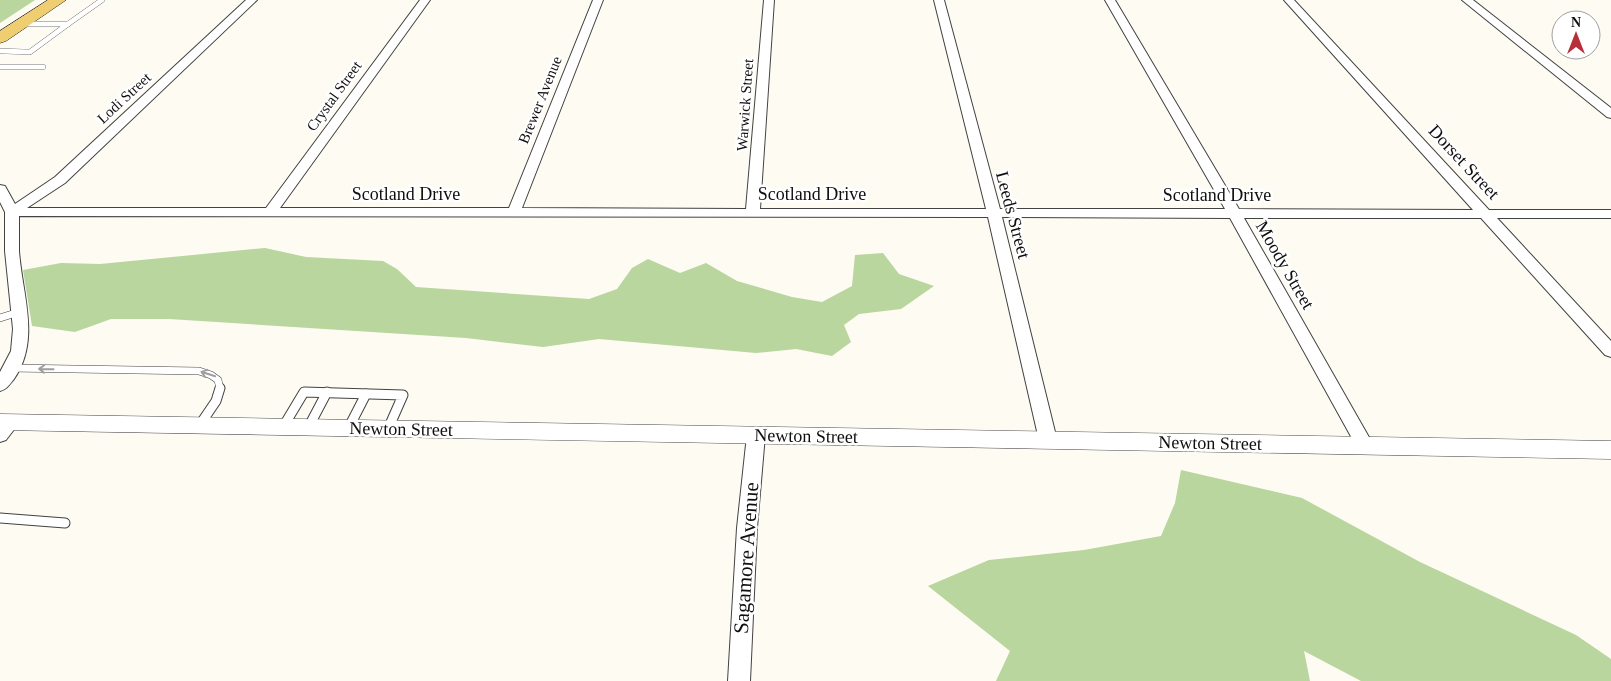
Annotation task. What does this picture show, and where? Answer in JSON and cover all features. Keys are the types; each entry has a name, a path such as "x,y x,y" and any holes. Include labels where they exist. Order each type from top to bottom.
{"main road":[{"path":"0,38 58,0"}],"street":[{"name":"Lodi Street","path":"12,212 60,180 252,0"},
{"name":"Crystal Street","path":"270,212 425,0"},
{"name":"Brewer Avenue","path":"514,212 598,0"},
{"name":"Warwick Street","path":"753,212 769,0"},
{"name":"Leeds Street","path":"939,0 994,213 1048,440"},
{"name":"Moody Street","path":"1110,0 1235,214 1366,446"},
{"name":"Dorset Street","path":"1289,0 1611,351"},
{"path":"1467,0 1611,114"},
{"path":"0,189 12,212 12,251 21,329 19,351 0,385"},
{"name":"Scotland Drive","path":"12,212 1611,214"},
{"name":"Newton Street","path":"3,427 283,427 1611,450"},
{"name":"Sagamore Avenue","path":"739,681 747,528 756,435"}],"lane":[{"path":"0,51 30,52 102,0"},
{"path":"21,24 68,24"},
{"path":"0,67 43,67"},
{"path":"0,318 19,312"},
{"path":"11,368 199,370 212,373 220,379 222,384 220,392 199,426"},
{"path":"283,427 304,392 403,395 388,429"},
{"path":"308,428 327,392"},
{"path":"348,428 366,394"},
{"path":"0,518 65,523"}],"green space":[{"path":"0,0 35,0 0,23"},
{"path":"265,248 306,257 383,261 397,269 416,287 589,299 617,289 632,268 648,259 680,273 706,263 737,281 792,297 822,302 852,286 855,255 883,253 899,274 934,286 901,309 859,314 844,325 851,342 832,356 796,349 756,353 599,339 543,347 466,338 169,319 111,319 75,332 32,326 23,270 61,263 100,264"},
{"path":"1181,470 1302,498 1420,562 1576,635 1611,659 1611,681 1361,681 1304,651 1310,681 996,681 1010,651 928,586 989,560 1084,550 1161,536 1175,503"}]}
